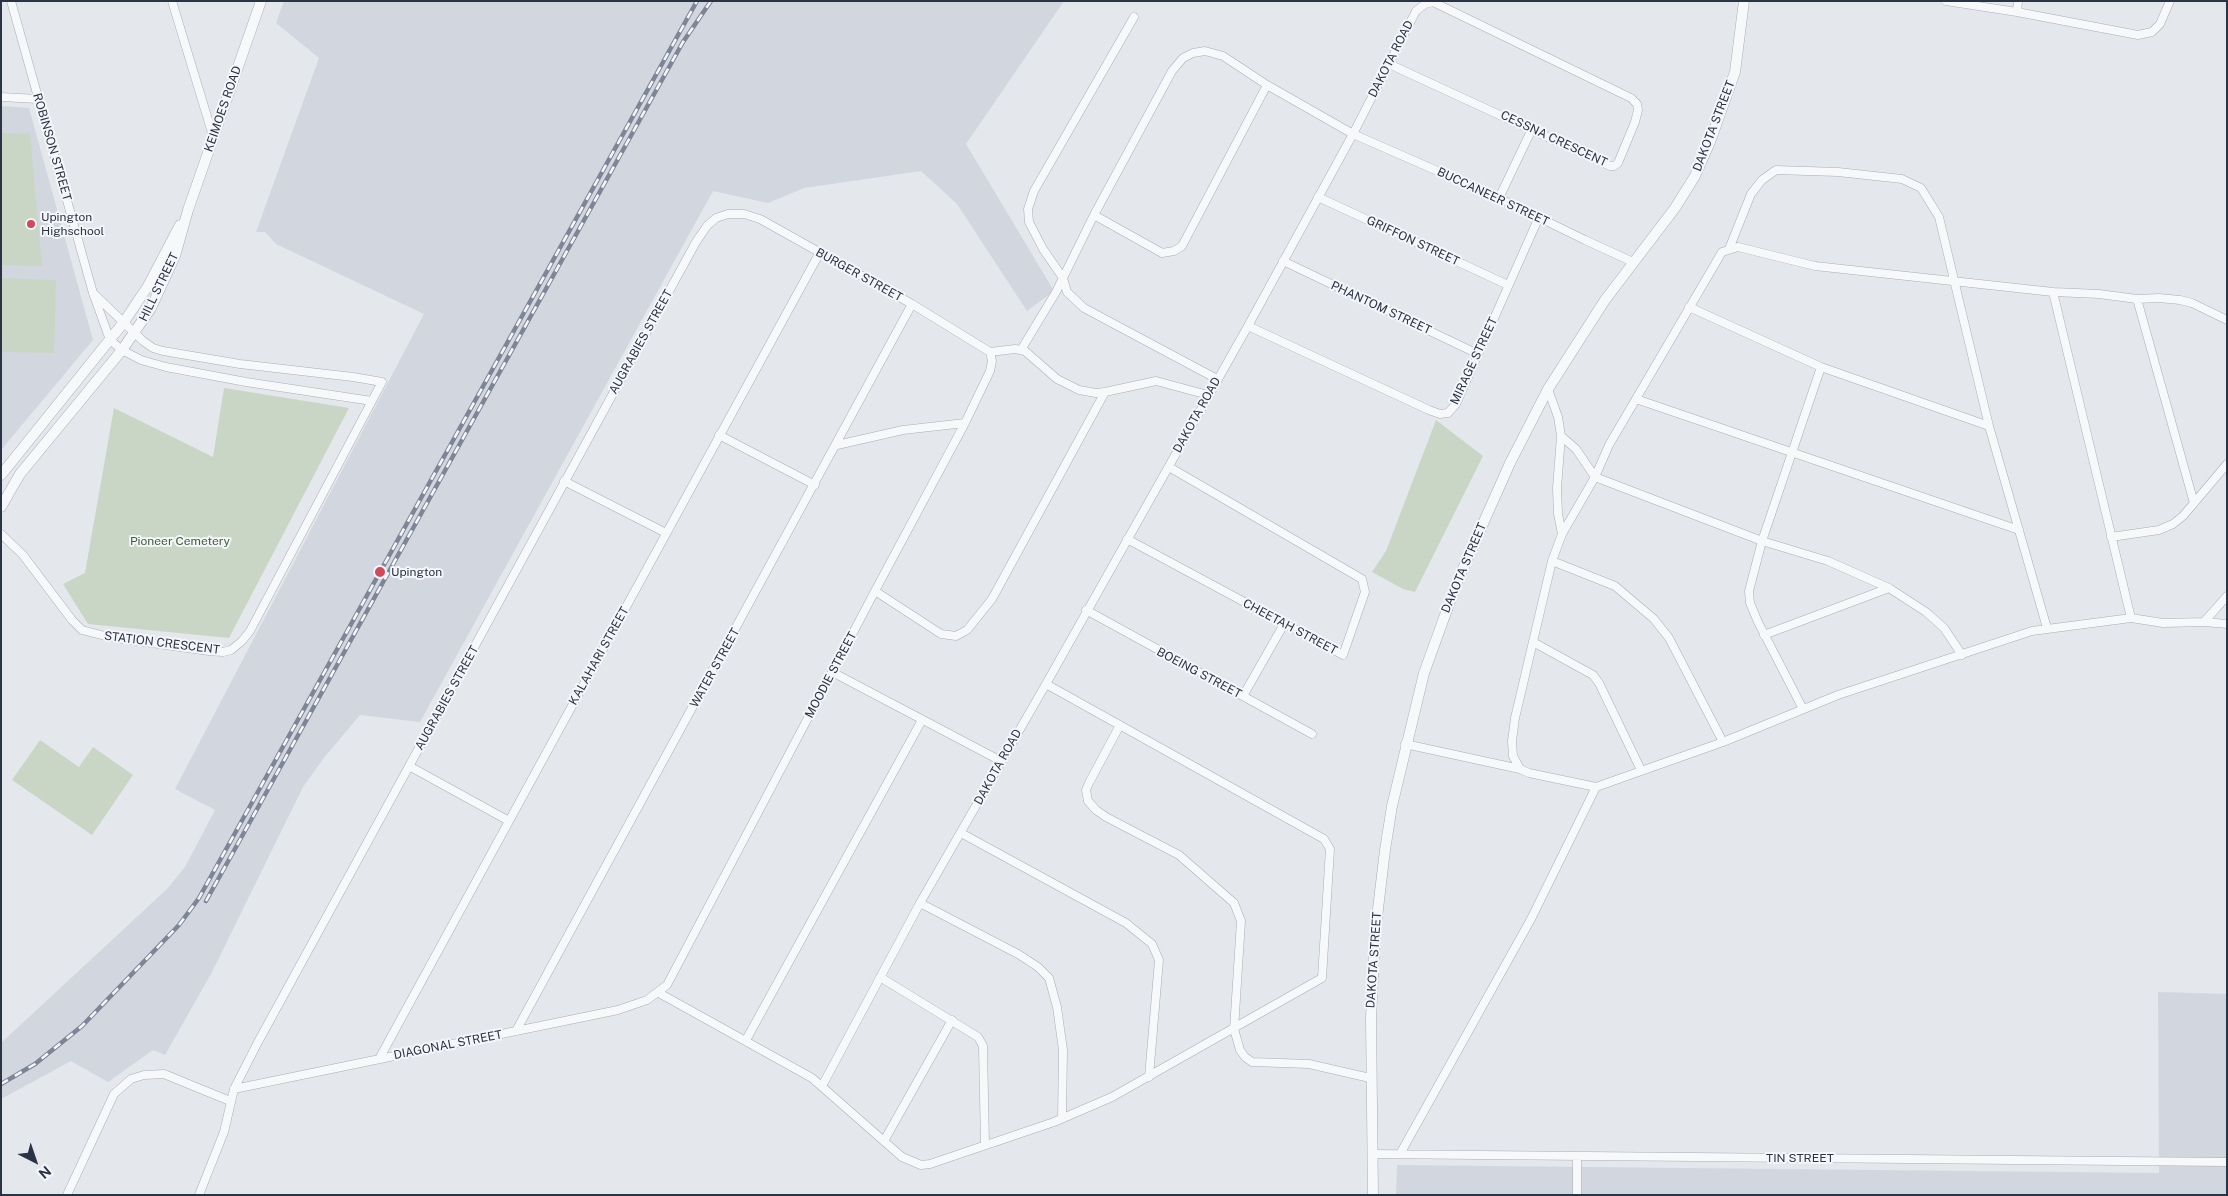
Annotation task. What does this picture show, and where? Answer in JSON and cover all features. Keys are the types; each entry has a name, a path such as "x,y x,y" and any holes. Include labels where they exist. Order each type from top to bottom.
{"street":[{"name":"ROBINSON STREET","path":"10,1 94,292 110,340"},
{"path":"172,1 213,136"},
{"name":"KEIMOES ROAD","path":"185,218 261,1"},
{"name":"DAKOTA STREET","path":"1373,1195 1370,1078 1372,986 1379,892 1392,806 1424,673 1457,582 1510,463 1548,389 1575,345 1695,176 1710,142 1735,72 1744,1"},
{"path":"1947,1 2017,12 2138,36 2152,32 2160,24 2170,1"},
{"path":"2017,12 2018,1"},
{"name":"DAKOTA ROAD","path":"822,1086 920,903 962,833 1086,610 1248,326 1416,11 1425,4 1433,2"},
{"name":"CESSNA CRESCENT","path":"1389,64 1614,166 1618,163 1638,110 1637,104 1631,98 1433,2"},
{"path":"1134,17 1060,143 1030,201 1027,214 1034,235 1063,278 1067,292 1084,308 1217,379"},
{"name":"BUCCANEER STREET","path":"1021,350 1063,278 1094,215 1172,71 1183,58 1205,51 1223,56 1267,85 1352,134 1499,198 1633,262"},
{"path":"1094,215 1162,252 1174,251 1182,246 1267,85"},
{"path":"1,97 38,99"},
{"path":"1499,198 1532,129"},
{"path":"1729,249 1751,194 1762,180 1776,170 1838,172 1902,179 1921,188 1939,217 1989,426 2047,628"},
{"name":"GRIFFON STREET","path":"1318,197 1508,285"},
{"name":"BURGER STREET","path":"722,216 737,214 755,217 912,304 990,352"},
{"name":"AUGRABIES STREET","path":"199,1195 224,1132 234,1090 696,242 711,222 722,216"},
{"name":"HILL STREET","path":"1,474 124,322 148,286 185,218"},
{"name":"HILL STREET","path":"1,506 20,474 135,334 168,274 181,240 185,218"},
{"name":"MIRAGE STREET","path":"1248,326 1440,414 1448,413 1453,409 1539,218"},
{"path":"1520,769 1513,756 1512,740 1552,561 1562,534 1595,477 1610,444 1722,252 1738,247 1816,266 2053,292 2099,294 2137,299 2159,298 2180,300 2192,303 2227,320"},
{"name":"KALAHARI STREET","path":"379,1058 819,254"},
{"name":"PHANTOM STREET","path":"1283,261 1478,354"},
{"name":"ROBINSON STREET","path":"94,292 135,334"},
{"path":"2053,292 2131,618"},
{"path":"2137,299 2194,504"},
{"name":"WATER STREET","path":"516,1031 837,445 912,304"},
{"path":"1689,307 1821,367 1989,426"},
{"name":"STATION CRESCENT","path":"1,534 23,555 72,620 82,630 118,638 209,651 227,651 237,646 250,631 382,382 240,364 163,351 153,348 135,334"},
{"path":"110,340 122,350 141,360 208,376 372,401"},
{"path":"990,352 1021,350 1031,355 1057,379 1079,390 1096,393 1105,392 1156,381 1208,395"},
{"name":"MOODIE STREET","path":"659,993 667,986 679,966 875,590 965,423 990,371 992,361 990,352"},
{"path":"1803,709 1764,635 1749,598 1762,541 1821,367"},
{"path":"1548,389 1558,417 1561,436 1557,488 1558,514 1562,534"},
{"path":"875,590 941,634 956,636 968,630 992,599 1105,392"},
{"path":"1636,399 2019,530"},
{"path":"837,445 903,430 965,423"},
{"path":"719,435 815,485"},
{"path":"1561,436 1576,449 1595,477 1762,541 1828,562 1889,588 1926,612 1944,628 1962,654"},
{"path":"2111,537 2167,528 2178,521 2194,504 2227,464"},
{"name":"CHEETAH STREET","path":"1127,538 1343,656 1365,592 1362,579 1169,467"},
{"path":"564,482 666,533"},
{"path":"1552,561 1616,586 1654,619 1670,638 1723,742"},
{"path":"1764,635 1889,588"},
{"path":"2204,622 2227,596"},
{"name":"BOEING STREET","path":"1086,610 1312,734"},
{"path":"1406,744 1596,787 1723,742 1838,695 2047,628 2131,618 2164,623 2204,622 2227,624"},
{"path":"1243,696 1284,624"},
{"path":"1533,642 1594,675 1641,770"},
{"path":"832,672 1001,761"},
{"path":"659,993 805,1073 902,1157 921,1165 930,1164 1062,1118 1112,1097 1322,978 1330,849 1328,843 1318,834 1046,684"},
{"path":"746,1040 922,720"},
{"path":"1120,725 1086,790 1088,800 1096,810 1106,817 1179,855 1234,903 1241,921 1234,1029 1240,1050 1252,1062 1301,1062 1370,1078"},
{"path":"409,766 509,820"},
{"path":"1400,1154 1531,919 1596,787"},
{"path":"962,833 1126,923 1152,944 1158,954 1159,965 1149,1076"},
{"path":"920,903 1018,954 1038,967 1049,978 1057,1007 1063,1050 1062,1118"},
{"path":"880,977 978,1037 983,1046 985,1145"},
{"name":"DIAGONAL STREET","path":"234,1090 379,1058 618,1010 639,1004 659,993"},
{"path":"884,1141 952,1020"},
{"path":"78,1195 68,1192 109,1103 117,1090 131,1080 144,1075 164,1074 230,1101"},
{"name":"TIN STREET","path":"1373,1154 1577,1158 2227,1162"},
{"path":"1577,1158 1577,1195"}],"shaded area":[{"path":"284,1 1064,1 966,144 1054,291 1027,311 957,204 921,171 804,188 768,203 713,191 420,722 360,715 323,759 303,787 212,972 165,1055 153,1050 108,1082 71,1061 1,1099 1,1043 167,889 185,867 215,810 175,789 424,314 276,244 265,232 256,232 319,58 276,23"},
{"name":"Upington Highschool","path":"1,106 29,108 93,340 1,450"},
{"path":"2158,992 2227,994 2227,1195 1396,1195 1397,1165 2159,1173"}],"green space":[{"path":"1,133 30,134 42,266 1,265"},
{"path":"1,278 56,280 54,353 1,352"},
{"name":"Pioneer Cemetery","path":"224,388 349,408 229,638 88,624 63,584 85,573 114,408 213,457"},
{"path":"1436,420 1483,456 1415,592 1403,589 1372,572 1386,551"},
{"path":"40,740 79,767 93,747 133,775 92,835 12,780"}],"railway":[{"path":"1,1084 35,1064 82,1026 179,925 199,898 697,1"},
{"path":"206,901 683,42 711,1"}],"place":[{"name":"Upington Highschool","path":"31,224"},
{"name":"Upington","path":"380,572"}]}
